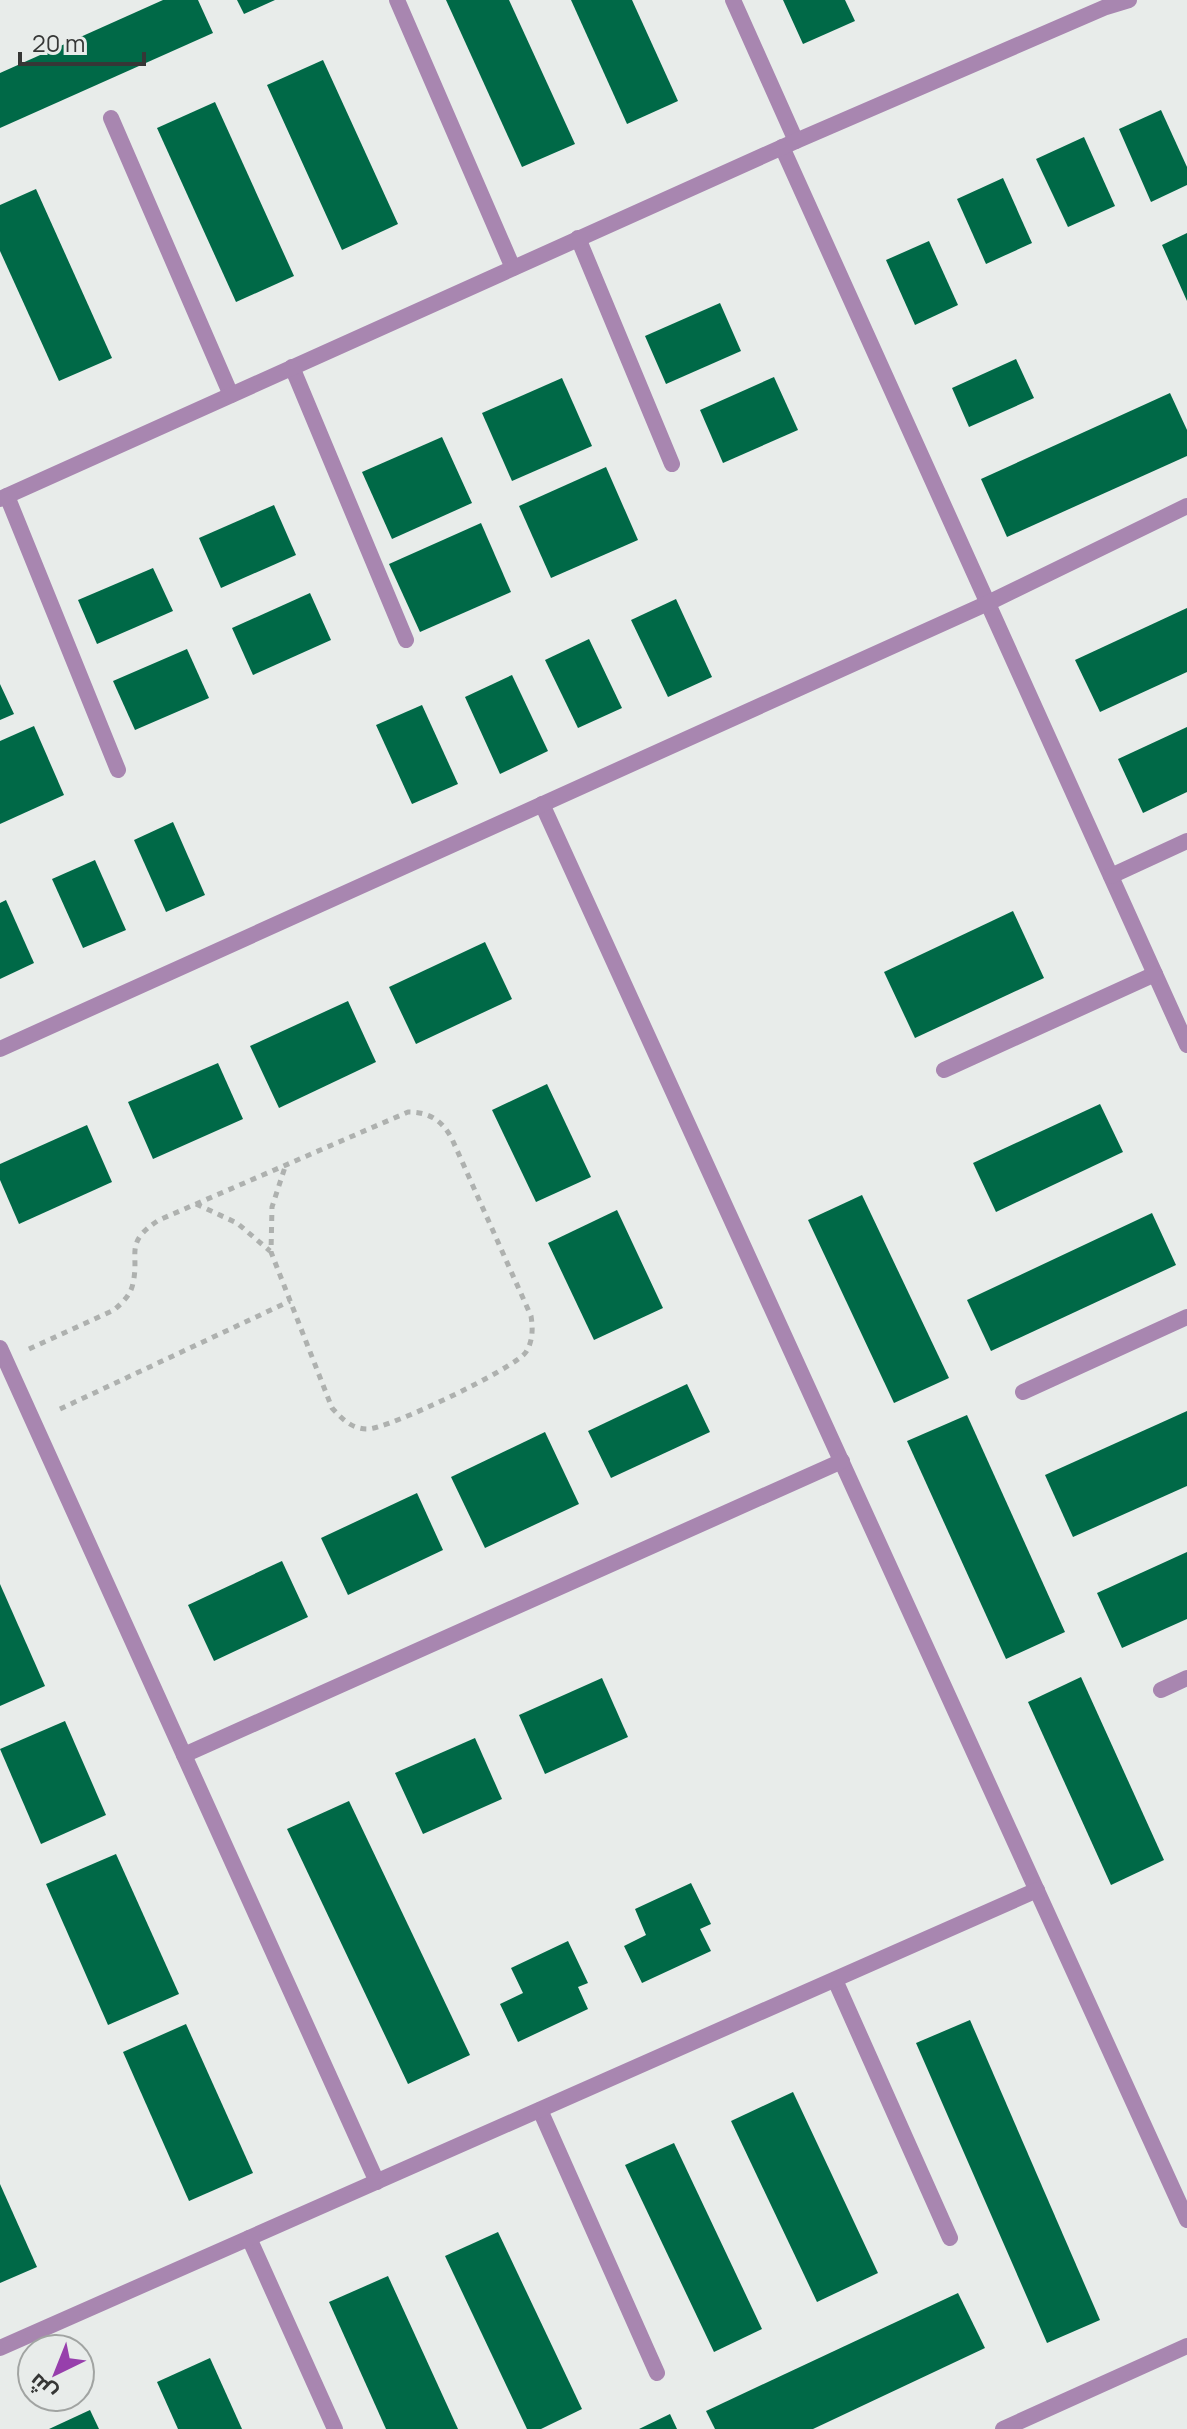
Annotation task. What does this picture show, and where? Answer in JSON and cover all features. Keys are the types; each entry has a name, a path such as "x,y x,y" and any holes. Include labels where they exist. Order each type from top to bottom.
{"street":[{"path":"397,0 513,268"},
{"path":"733,0 789,144 988,603 1187,1045"},
{"path":"118,770 4,498 789,144 1110,4 1129,0"},
{"path":"111,118 231,395"},
{"path":"578,238 672,464"},
{"path":"292,367 406,640"},
{"path":"0,1049 988,603 1187,506"},
{"path":"542,804 1187,2220"},
{"path":"1111,876 1187,841"},
{"path":"944,1070 1155,974"},
{"path":"1023,1392 1187,1317"},
{"path":"3,1354 377,2182"},
{"path":"184,1755 842,1461"},
{"path":"1161,1690 1187,1678"},
{"path":"0,2348 1037,1890"},
{"path":"835,1980 950,2238"},
{"path":"540,2110 657,2373"},
{"path":"249,2238 335,2429"},
{"path":"1003,2429 1187,2346"}],"path":[{"path":"3,1354 114,1310 134,1281 133,1257 142,1233 159,1220 286,1164 408,1112 423,1112 438,1119 452,1139 531,1316 532,1339 526,1352 505,1369 386,1426 363,1429 341,1418 332,1408 271,1252 272,1207 286,1164"},
{"path":"196,1204 237,1223 271,1252"},
{"path":"33,1422 290,1301"}],"building":[{"path":"163,0 198,0 213,33 0,128 0,73"},
{"path":"237,0 275,0 244,14"},
{"path":"446,0 509,0 575,144 522,167"},
{"path":"571,0 632,0 678,101 627,124"},
{"path":"783,0 845,0 855,21 803,44"},
{"path":"323,60 398,224 342,250 267,85"},
{"path":"215,102 294,276 236,302 157,128"},
{"path":"1161,110 1187,167 1187,185 1151,202 1119,129"},
{"path":"1084,137 1115,206 1068,227 1036,159"},
{"path":"1003,178 1032,243 986,264 957,199"},
{"path":"36,189 112,358 59,381 0,251 0,205"},
{"path":"1187,233 1187,301 1162,245"},
{"path":"929,241 958,305 915,325 886,260"},
{"path":"720,303 741,351 666,384 645,336"},
{"path":"1016,359 1034,398 969,427 952,388"},
{"path":"774,377 798,430 723,463 700,410"},
{"path":"562,378 592,446 512,481 482,413"},
{"path":"1170,393 1187,430 1187,456 1007,537 981,479"},
{"path":"442,437 472,503 392,539 362,472"},
{"path":"606,467 638,540 551,578 519,506"},
{"path":"274,505 296,555 221,588 199,538"},
{"path":"481,523 511,592 420,632 389,564"},
{"path":"153,568 173,611 97,644 78,600"},
{"path":"310,593 331,640 253,675 232,628"},
{"path":"676,599 712,677 668,697 631,620"},
{"path":"1187,608 1187,672 1100,712 1075,660"},
{"path":"589,639 622,708 578,728 545,660"},
{"path":"187,649 209,698 135,730 113,681"},
{"path":"512,675 548,751 500,774 465,697"},
{"path":"0,684 14,714 0,720"},
{"path":"422,705 458,784 412,804 376,725"},
{"path":"34,726 64,795 0,824 0,741"},
{"path":"1187,727 1187,792 1143,813 1118,759"},
{"path":"173,822 205,895 166,912 134,840"},
{"path":"95,860 126,930 83,948 52,879"},
{"path":"6,900 34,963 0,979 0,903"},
{"path":"1013,911 1044,978 915,1038 884,972"},
{"path":"485,942 512,999 416,1044 389,987"},
{"path":"348,1001 376,1062 279,1108 250,1046"},
{"path":"218,1063 243,1119 153,1159 128,1102"},
{"path":"547,1084 591,1177 536,1202 492,1110"},
{"path":"1100,1104 1123,1152 996,1212 973,1163"},
{"path":"87,1125 112,1182 19,1224 0,1180 0,1164"},
{"path":"862,1195 949,1378 894,1403 808,1220"},
{"path":"617,1210 663,1308 594,1340 548,1243"},
{"path":"1152,1213 1176,1265 991,1351 967,1300"},
{"path":"687,1384 710,1432 611,1478 588,1431"},
{"path":"1187,1411 1187,1486 1073,1537 1045,1475"},
{"path":"967,1415 1065,1632 1006,1659 907,1441"},
{"path":"545,1432 579,1504 485,1548 451,1477"},
{"path":"417,1493 443,1550 348,1595 321,1538"},
{"path":"1187,1552 1187,1619 1122,1648 1097,1593"},
{"path":"282,1561 308,1617 214,1661 188,1605"},
{"path":"0,1584 45,1686 0,1706"},
{"path":"1081,1677 1164,1860 1111,1885 1028,1702"},
{"path":"602,1678 628,1737 545,1774 519,1715"},
{"path":"65,1721 106,1815 41,1844 0,1749"},
{"path":"475,1738 502,1799 423,1834 395,1773"},
{"path":"349,1801 470,2055 408,2084 287,1829"},
{"path":"116,1854 179,1994 108,2025 46,1884"},
{"path":"691,1883 711,1924 700,1929 711,1951 642,1983 624,1946 646,1935 635,1909"},
{"path":"568,1941 588,1983 578,1987 588,2009 518,2042 500,2004 523,1993 511,1968"},
{"path":"970,2020 1100,2320 1047,2343 916,2043"},
{"path":"186,2024 253,2173 189,2201 123,2052"},
{"path":"793,2092 878,2273 817,2302 731,2121"},
{"path":"674,2143 762,2329 714,2352 625,2165"},
{"path":"0,2184 37,2267 0,2283"},
{"path":"498,2232 582,2409 541,2429 527,2429 445,2256"},
{"path":"388,2276 458,2429 386,2429 329,2302"},
{"path":"958,2293 985,2348 813,2429 715,2429 706,2411"},
{"path":"210,2358 242,2429 178,2429 157,2382"},
{"path":"84,2413 91,2413 99,2429 49,2429"},
{"path":"670,2414 677,2429 639,2429"}]}
